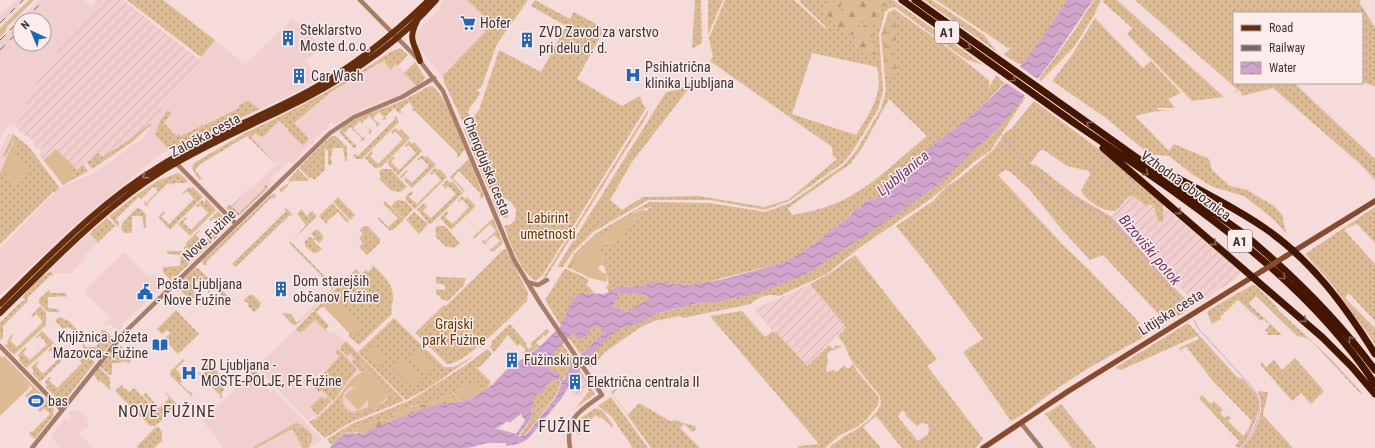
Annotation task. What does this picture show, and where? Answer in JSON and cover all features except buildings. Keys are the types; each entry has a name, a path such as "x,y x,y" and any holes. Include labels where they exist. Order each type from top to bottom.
{"highway":[{"name":"A1","path":"902,0 994,61 1036,91"},
{"name":"A1","path":"915,0 994,61"},
{"name":"Vzhodna obvoznica","path":"1036,91 1080,126 1236,237 1277,271 1332,328 1375,384"},
{"name":"Vzhodna obvoznica","path":"1036,91 1121,146 1240,231 1282,266 1336,320 1375,370"},
{"path":"1080,126 1088,137 1117,159 1328,342 1375,394"},
{"path":"1121,146 1131,148 1156,166 1254,221 1294,251 1333,292 1375,354"}],"main road":[{"name":"Zaloška cesta","path":"394,35 429,0"},
{"name":"Zaloška cesta","path":"0,304 63,243 99,211 138,180 313,89 344,70 418,19 436,0"},
{"path":"418,19 412,31 412,40 420,61"},
{"name":"Zaloška cesta","path":"0,313 66,246 103,214 174,161"},
{"name":"Litijska cesta","path":"983,448 1067,392 1375,201"}],"street":[{"name":"Chengdujska cesta","path":"360,0 420,61 448,99 510,251 527,282 602,395 580,411 573,419 570,430 570,448"},
{"name":"Nove Fužine","path":"32,448 123,334 338,126 359,114 406,96 434,78"},
{"path":"174,161 236,224"},
{"path":"527,282 538,285 547,280"},
{"path":"0,346 62,410"},
{"path":"1021,423 1041,448"}],"shaded area":[{"path":"16,0 25,0 0,25 0,15"},
{"path":"39,0 84,0 91,7 96,0 100,0 50,61 31,92 15,127 12,126 12,123 6,128 0,139 0,39 12,27 12,52 52,52 52,12 27,12"},
{"path":"100,0 123,0 202,62 166,101 152,124 149,124 126,142 102,157 98,154 77,170 56,149 44,160 40,149 36,148 33,143 34,142 15,127 31,92 50,61"},
{"path":"444,0 469,0 497,20 488,32 445,71 443,77 420,50 415,39 418,31 439,9"},
{"path":"293,18 323,48 304,61 322,77 294,93 184,145 170,149 157,157 71,228 0,295 0,249 59,188 95,173 143,138 166,101 202,62 198,60 215,40 245,65"},
{"path":"402,55 396,65 406,73 416,86 393,98 382,100 381,102 362,109 335,124 331,122 327,128 314,140 312,145 310,144 300,154 300,157 299,155 293,164 289,161 270,179 271,184 268,187 263,186 265,188 239,214 232,207 278,163 277,161 275,163 251,137 256,133 260,136 264,136 279,121 303,146 309,139 294,123 308,109 310,111 331,92 383,61 385,64"},
{"path":"8,133 13,134 3,156 6,157 0,173 0,151"},
{"path":"1133,192 1166,209 1240,270 1240,274 1234,280 1201,302 1195,302 1150,259 1137,239 1111,216"},
{"path":"89,234 98,242 85,255 86,257 71,273 47,273"},
{"path":"124,252 149,277 155,275 164,285 122,324 121,329 118,332 109,323 106,326 104,324 110,317 84,291"},
{"path":"810,284 846,327 807,366 777,333 775,334 753,308 769,303"},
{"path":"315,320 330,333 333,330 403,401 351,422 325,438 311,423 315,418 313,416 308,421 256,367 297,328 301,333"},
{"path":"579,369 589,384 580,397 567,390"},
{"path":"261,382 270,392 273,389 322,439 310,448 224,448 203,420 241,383 244,385"},
{"path":"73,409 76,412 79,410 89,420 87,422 89,425 79,434 92,447 91,448 61,448 52,439 51,436 65,418 68,420 71,416 69,413"}],"green space":[{"path":"29,0 34,0 22,12 17,12"},
{"path":"127,0 163,0 215,40 201,57"},
{"path":"467,0 528,0 497,44 481,88 476,90 480,92 468,112 470,116 463,122 444,82 443,75 485,32 488,24 484,23 487,19"},
{"name":"Labirint umetnosti","path":"535,0 570,19 574,12 600,26 602,33 577,79 622,106 640,96 643,105 646,108 543,275 536,281 530,277 520,264 504,226 511,224 515,220 516,210 511,202 488,188 464,129 479,110 499,50 541,72 566,26 531,6"},
{"path":"695,0 701,0 702,43 692,49"},
{"path":"708,0 723,0 708,35"},
{"path":"725,0 794,0 826,29 827,28 799,1 841,0 845,10 843,18 841,17 840,11 837,10 840,3 837,2 824,5 824,11 842,31 857,36 853,44 858,48 859,52 878,53 873,49 871,34 869,32 862,27 855,32 854,30 860,16 872,23 878,15 876,12 886,4 881,0 893,0 983,65 965,59 895,7 890,8 885,12 879,35 883,91 878,109 854,149 843,163 789,201 765,210 710,200 648,200 593,232 572,253 563,267 557,267 666,92 680,89 696,79 632,162 610,200 622,210 643,197 699,196 764,207 788,200 837,159 833,156 832,147 710,61 713,57 709,38","holes":["812,53 877,67 879,77 877,95 871,111 856,135 792,114"]},
{"path":"841,0 881,0 886,4 876,12 879,17 879,23 876,25 860,17 854,30 855,32 865,25 873,30 872,46 879,55 859,52 856,45 853,44 857,36 842,31 824,11 824,5 837,2 841,3 841,6 837,10 842,11 842,19 845,10"},
{"path":"924,0 932,0 984,35 997,52"},
{"path":"936,0 1067,0 1041,42 1021,65 1004,55 1012,47 1008,48"},
{"path":"1094,0 1101,0 1093,17 1074,47 1041,81 1039,79 1075,30"},
{"path":"1104,0 1117,0 1224,97 1192,101 1127,34 1132,28 1103,2"},
{"path":"1135,0 1362,0 1359,2 1375,27 1375,86 1363,82 1363,12 1233,12 1233,84 1295,84 1375,159 1375,180 1360,164 1273,88 1241,96 1242,93 1238,90 1233,94 1237,89"},
{"path":"894,9 943,44 989,80 989,88 996,75 1004,83 979,108 910,164 880,193 877,199 865,201 861,209 852,211 849,217 800,254 786,262 707,282 690,285 653,282 642,286 629,286 609,292 606,287 609,284 600,248 603,244 614,241 619,237 637,217 651,207 638,210 586,247 578,254 572,269 567,268 574,254 595,234 649,202 710,203 765,212 790,203 845,164 856,151 881,109 886,91 881,35 888,13","holes":["887,17 897,18 897,37 894,47 898,68 887,72 885,66 885,27","889,99 927,136 858,192 827,207 792,215 788,208 850,164 862,148"]},
{"path":"890,14 893,14 897,18 897,37 894,47 898,68 896,74 890,77 884,67 886,50 882,38 885,22"},
{"path":"12,16 12,22 0,37 0,28"},
{"path":"1095,18 1143,68 1151,61 1181,93 1168,99 1175,108 1157,108 1158,110 1170,110 1135,116 1169,151 1174,144 1209,159 1212,170 1230,186 1247,190 1274,206 1282,215 1286,233 1273,219 1244,196 1213,187 1193,175 1169,156 1149,154 1106,118 1052,81 1070,58"},
{"path":"400,48 408,55 398,66 395,64 391,70 385,61 383,61 331,92 294,123 309,139 303,146 279,121 264,136 261,137 255,133 251,137 275,163 245,133 318,96 387,54 387,58 388,53"},
{"path":"415,62 425,77 424,80 416,86 404,73"},
{"path":"432,86 437,90 446,105 465,149 459,157 456,157 458,154 414,110 412,112 413,107 409,102 400,110 402,113 399,113 394,108 385,117 387,119 385,120 382,119 384,117 379,112 373,118 378,123 380,122 378,127 375,126 377,124 369,116 362,123 360,121 353,128 363,138 365,136 363,141 360,141 362,138 350,127 344,133 355,145 357,143 356,148 354,148 339,132 343,127 365,115 401,101 427,87"},
{"path":"1024,96 1025,98 991,150 974,162 932,198 859,248 827,274 779,296 764,296 751,304 683,318 680,316 654,321 641,327 605,352 592,367 588,366 585,361 612,333 623,327 635,325 652,315 702,302 709,303 783,283"},
{"path":"248,101 260,109 178,147 168,148 155,135 161,119 168,110 171,113 164,123 176,136 179,134 181,136 201,126 201,123 203,126 239,108 239,105"},
{"path":"1034,101 1108,156 1163,204 1163,222 1158,221 1154,206 1149,204 1146,206 1132,195 1127,198 1116,210 1112,211 1091,202 1086,198 1081,190 1090,175 1089,171 1067,166 1044,150 1040,150 1030,164 1036,165 1076,196 1112,217 1156,268 1191,305 1182,314 1166,322 1103,255 1090,260 1064,232 1029,189 1009,171 1005,170 998,175 1063,245 1135,318 1148,335 1082,372 1011,421 963,352 983,339 927,264 896,226 933,201 947,186 960,178 993,150 1006,132 1011,129"},
{"path":"648,110 648,114 545,279 539,283 543,278"},
{"path":"396,116 399,122 362,159 356,159 353,156 355,154 358,156 395,119 394,117"},
{"path":"362,123 370,130 372,129 371,134 367,133 370,131"},
{"path":"149,124 152,124 132,142 92,169 87,163 88,160 90,161 98,153 102,157 126,142"},
{"path":"396,128 399,131 401,129 410,138 381,167 375,168 365,158 372,151 373,153 370,156 378,164 403,139 395,131 393,134 391,132"},
{"path":"245,133 247,138 245,137 199,165 195,170 202,179 199,180 192,168 194,163"},
{"path":"13,134 29,147 59,187 55,193 54,191 0,244 0,173 6,173 13,185 27,170 12,155 14,138 6,157 3,156"},
{"path":"332,136 336,136 347,147 347,161 345,161 343,148 333,148 331,157 332,165 328,165 328,151 325,148 325,170 314,180 312,177 310,179 299,168"},
{"path":"15,138 21,142 12,155 28,170 12,185 6,173 0,173"},
{"path":"409,141 412,144 414,142 422,151 398,175 387,163 393,156 395,158 391,162 399,170 416,153 409,145 406,147 404,146"},
{"path":"56,149 74,166 70,171 74,176 63,185 44,160"},
{"path":"42,151 42,157 58,179 41,157"},
{"path":"422,155 425,157 427,156 436,165 412,188 404,180 406,177 412,183 429,166 421,158 419,161 417,159"},
{"path":"469,159 484,197 482,198 479,197 481,194 459,171 453,178 465,191 464,192 450,177"},
{"path":"83,164 88,171 63,185 62,184 74,176 70,171 74,166 77,170"},
{"path":"435,168 438,170 440,169 447,177 415,209 406,200 406,196 412,191 413,193 409,197 417,204 441,180 434,172 432,175 430,173"},
{"path":"298,169 309,181 292,181 281,193 279,189 291,182 288,181"},
{"path":"382,169 391,169 407,187 400,192 392,191 379,179 381,178 379,172"},
{"path":"407,170 408,171 404,175 406,177 404,176 401,178 400,176"},
{"path":"179,173 187,180 187,183 175,183 170,185 168,183 147,204 149,206 145,206 144,201 146,203 158,191 155,187 153,187 141,199 139,197 116,219 119,223 118,227 109,216 151,185"},
{"path":"447,180 450,183 452,181 463,193 432,223 429,224 417,209 424,203 427,207 423,211 431,218 456,194 448,186 446,189 442,185"},
{"path":"266,185 268,188 240,215 234,216 226,208 229,205 231,206 252,186 232,207 239,213 265,188 263,186"},
{"path":"189,187 192,190 191,187 193,187 203,197 170,230 158,217 164,211 165,213 161,217 169,224 194,199 187,191 184,194 182,193"},
{"path":"272,194 276,195 274,199 272,197 206,262 207,265 203,265 202,261"},
{"path":"462,196 465,199 467,197 476,206 451,230 440,218 447,211 448,213 445,217 453,224 469,207 462,199 459,202 458,201"},
{"path":"338,197 355,215 350,220 333,202"},
{"path":"205,198 216,210 190,236 178,224 186,217 187,218 183,222 191,230 208,213 200,205 198,207 196,206 202,200 205,203"},
{"path":"492,198 502,203 509,213 507,218 500,217"},
{"path":"397,200 405,201 413,209 404,219 391,206"},
{"path":"385,201 404,220 393,230 389,230 378,219 379,217 388,227 398,218 383,204"},
{"path":"332,203 349,221 347,223 338,212 327,221 327,224 319,216"},
{"path":"1375,207 1375,243 1357,224 1346,228 1345,231 1375,264 1375,321 1349,293 1345,298 1375,328 1375,344 1331,283 1305,254"},
{"path":"137,208 141,209 146,215 146,228 144,228 142,216 132,216 132,231 131,233 124,233 121,229 123,222"},
{"path":"286,208 292,214 292,217 290,215 236,267 232,264 286,211 284,209"},
{"path":"301,209 309,218 308,215 312,211 317,216 292,241 306,225 297,214"},
{"path":"643,209 646,213 635,218 621,240 605,243 600,248 605,267 601,265 598,268 603,273 606,273 607,282 590,278 572,269 578,254 582,250 620,222"},
{"path":"218,211 226,220 227,227 193,260 184,251 184,247 187,244 186,243 199,230 200,231 196,235 201,241 198,244 200,245 221,226 214,218 211,221 209,220"},
{"path":"414,212 428,224 419,234 406,220"},
{"path":"107,218 115,226 91,249 98,242 90,234 91,232"},
{"path":"493,218 503,243 493,252 490,248 492,249 500,241 494,235 486,242 487,245 482,242 496,231 490,224 474,239 473,237"},
{"path":"364,226 368,226 380,239 380,243 367,255 359,247 363,243 359,238 363,234 359,230"},
{"path":"437,226 445,226 460,243 454,248 445,246 435,236 435,229"},
{"path":"315,230 318,230 323,236 323,239 319,243 316,240 313,241 322,249 317,253 313,253 305,246 305,241 310,237 314,239 314,236 311,234"},
{"path":"291,242 335,287 296,325 293,325 269,299 282,313 291,314 297,323 332,289 327,284 325,286 323,284 321,275 289,243"},
{"name":"Grajski park Fužine","path":"504,249 506,249 528,293 527,301 476,349 454,363 447,364 415,333 444,305 446,306"},
{"path":"167,251 182,251 192,261 171,281 163,272 163,266 180,266 181,255 167,254"},
{"path":"855,255 937,359 927,366 983,439 976,448 902,448 876,416 863,427 881,448 829,448 864,424 871,418 881,404 880,396 851,360 844,344 838,336 846,327 810,284 829,274","holes":["901,411 904,411 906,416 917,426 922,423 927,424 929,428 928,434 918,441 898,417"]},
{"path":"372,264 389,283 393,293 392,314 359,345 348,336 350,334 323,306 316,312 313,311 356,269 361,274 366,270 368,272 373,267"},
{"path":"195,268 198,268 210,280 210,294 208,295 207,281 195,281 195,298 188,298 176,286"},
{"path":"566,269 589,280 586,284 595,293 586,293 575,298 561,326 545,300"},
{"path":"51,272 54,276 51,275 27,298 28,301 3,326 3,337 0,340 0,323 26,299 22,298 35,283 47,273"},
{"path":"436,277 466,278 464,285 448,301 443,300 436,293 436,289 445,290 445,285 436,283"},
{"path":"212,280 233,301 227,307 223,306 219,302 223,297 212,286"},
{"path":"1252,285 1256,286 1277,307 1278,310 1330,358 1362,393 1361,394 1314,344 1307,338 1297,336 1256,296 1249,303 1250,305 1282,335 1267,335 1268,333 1265,330 1270,325 1263,319 1261,321 1238,300 1220,317 1221,319 1212,324 1207,313 1209,310"},
{"path":"49,290 51,293 66,293 66,297 48,297 48,308 57,309 60,312 48,312 39,303 39,299"},
{"path":"332,292 335,295 338,292 342,292 343,295 336,304 350,310 352,320 361,326 358,333 353,333 327,306 326,303 333,298 331,294"},
{"path":"619,294 641,294 652,298 627,312 621,308 613,307"},
{"path":"249,295 253,295 261,303 259,308 254,312 248,306 248,303 243,301"},
{"path":"40,306 46,312 46,325 14,355 4,345 8,344 7,342 12,334 13,336 10,340 17,347 43,322 36,314 33,317 31,316"},
{"path":"176,310 199,334 178,354 164,339 170,333 167,330 162,334 157,329"},
{"path":"742,311 765,337 773,331 775,334 776,332 807,366 829,345 833,349 836,345 842,346 834,350 835,351 831,350 826,355 828,358 826,371 833,370 837,372 844,365 848,369 853,364 879,397 878,405 866,420 855,428 840,435 825,448 799,448 798,446 819,444 710,316"},
{"path":"312,312 316,312 329,326 325,330 315,320 301,333 296,329"},
{"path":"59,317 69,321 80,333 75,333 69,327 63,329 55,321"},
{"path":"394,318 444,367 454,367 474,356 430,387 406,400 358,352"},
{"path":"1188,323 1236,376 1240,379 1242,378 1256,394 1259,404 1257,416 1246,440 1240,448 1235,446 1239,441 1199,398 1202,395 1211,404 1214,401 1223,410 1220,413 1225,418 1228,415 1231,418 1228,421 1243,436 1248,430 1252,421 1212,380 1186,346 1181,350 1191,364 1179,348 1199,339 1197,336 1121,370 1115,368"},
{"path":"510,324 527,344 526,346 529,349 532,346 530,344 547,329 549,332 545,336 542,334 543,337 536,342 539,346 526,356 523,353 526,350 520,344 517,346 508,335 494,352 490,347 492,344 491,342"},
{"path":"599,326 603,329 603,333 581,355 569,338 570,335 575,334 578,340 588,334 590,329"},
{"path":"101,330 105,330 114,340 98,359 95,359 93,356 92,358 83,348 82,334 85,334 84,344 86,347 97,347 98,339 101,339"},
{"path":"42,331 54,343 26,368 19,360 20,358 18,355 25,347 27,349 23,353 30,360 47,344 40,336 37,339 36,337"},
{"path":"346,341 403,399 403,401 351,422 325,438 309,422 313,419 315,420 334,402 356,375 344,393 341,402 343,407 348,412 358,413 382,404 386,401 388,392 361,361 360,363 368,372 360,371 352,361 355,358 349,352 350,354 348,356 341,350 341,346"},
{"path":"55,344 66,356 40,382 32,373 34,371 31,367 38,361 39,362 36,366 43,374 60,357 53,349 50,352 48,350"},
{"path":"562,344 575,362 564,378 561,379 550,371 550,363 552,356"},
{"path":"373,345 386,359 378,367 365,353"},
{"path":"118,346 121,346 130,356 130,363 121,361 121,363 112,363 112,374 109,375 100,366"},
{"path":"419,347 431,360 430,362 432,365 425,372 410,356"},
{"path":"338,349 357,369 333,401 322,390 319,392 312,384 316,380 317,381 340,356 335,352"},
{"path":"488,349 492,354 480,367 476,367 491,382 483,392 476,381 453,392 454,395 451,394 426,404 411,406 386,419 364,424 352,430 352,433 349,432 341,435 332,446 327,439 352,424 411,400 463,367"},
{"path":"76,350 82,350 95,362 66,399 60,401 45,387 47,385 45,382 49,377 51,378 49,380 57,388 82,363 75,355 71,355"},
{"path":"0,355 29,385 29,388 0,416"},
{"path":"4,356 54,407 53,416 35,439 30,435 29,431 32,432 50,414 44,408 40,412 38,410 46,402 3,358"},
{"path":"404,358 421,376 410,386 393,369"},
{"path":"1295,358 1324,391 1311,404 1301,393 1292,401 1260,364 1262,362 1266,367 1274,360 1282,370"},
{"path":"183,359 185,360 176,369 184,379 180,383 188,391 193,393 190,398 190,395 170,375 170,372"},
{"path":"361,361 396,396 394,398 388,392 382,402 376,407 362,412 354,412 368,407 368,401 352,386 343,396 346,408 353,412 348,411 343,408 341,403 342,397 352,379 357,375 368,371 360,363"},
{"path":"210,363 218,372 221,379 224,390 221,394 223,397 220,399 221,396 198,373 199,372 202,375 207,370 204,367"},
{"path":"99,367 110,378 110,390 101,381 99,382 94,375"},
{"path":"254,369 264,379 258,383 244,385 241,383"},
{"path":"579,369 595,394 576,408 589,391 582,376 579,376 578,379 574,377"},
{"path":"558,379 561,383 555,397 526,434 520,436 531,419 534,397 543,392 549,382"},
{"path":"477,380 483,392 475,397 460,402 453,392"},
{"path":"121,385 129,392 134,388 162,416 162,420 155,426 150,426 115,391"},
{"path":"354,387 367,401 358,410 344,396"},
{"path":"33,388 44,400 36,407 25,396"},
{"path":"162,389 176,403 176,406 164,417 143,395 146,393 159,408 169,398"},
{"path":"616,389 613,394 628,415 639,403 672,422 674,420 697,427 693,432 684,424 680,428 700,448 651,448 611,392"},
{"path":"1259,391 1268,392 1263,415 1293,448 1243,448 1252,436 1260,415 1261,407 1258,393"},
{"path":"451,394 454,395 460,402 436,406 367,431 363,435 359,434 360,432 352,433 352,430 364,424 386,419 409,407 426,404"},
{"path":"322,396 325,399 328,397 331,401 317,415 310,407"},
{"path":"611,397 648,448 633,448 611,416 598,406"},
{"path":"1061,404 1096,448 1072,448 1045,414"},
{"path":"596,408 603,411 613,425 613,428 601,417 600,418 595,415 580,435 574,431 580,422 579,419"},
{"path":"297,422 307,429 312,435 311,443 308,448 304,448 309,441 308,433 303,428 298,426 256,448 252,448"},
{"path":"156,427 159,427 162,432 162,441 154,448 137,448 138,445"},
{"path":"292,428 304,428 309,435 308,444 305,448 303,448"}],"water":[{"name":"Ljubljanica","path":"1067,0 1093,0 1052,60 1005,121 940,183 897,214 808,273 758,293 709,303 702,302 658,313 635,325 623,327 612,334 585,361 561,399 528,439 520,443 506,446 506,443 487,443 468,448 330,448 343,434 356,434 360,432 360,434 363,435 367,431 422,409 442,404 460,402 475,397 493,384 512,364 527,357 561,326 571,302 580,293 604,294 619,287 642,286 653,282 690,285 724,279 782,263 800,254 849,217 854,210 861,208 865,201 877,199 882,190 901,171 958,126 997,92 1026,59","holes":["619,294 641,294 651,298 627,312 620,308 613,307","599,326 603,329 603,333 572,364 564,380 559,378 560,376 557,372 550,371 550,361 552,356 570,335 575,334 578,340 589,334 590,329","558,379 562,382 556,397 527,434 518,436 531,419 534,397 543,392 549,382","521,414 525,421 516,434 498,429 494,430 508,421 509,423"]}],"pier":[{"path":"1018,65 1039,80 1027,97 1003,81"}],"waterway":[{"name":"Bizoviški potok","path":"997,129 1041,181 1111,219 1129,237 1187,309"},
{"path":"1194,320 1197,327 1252,387 1257,395 1259,403 1258,419 1255,427 1242,448"}],"railway":[{"path":"0,23 23,0"},
{"path":"32,12 44,0"},
{"path":"0,40 12,28"},
{"path":"0,50 12,38"}],"place":[{"name":"Hofer","path":"468,23"},
{"name":"Steklarstvo Moste d.o.o.","path":"288,38"},
{"name":"ZVD Zavod za varstvo pri delu d. d.","path":"527,40"},
{"name":"Psihiatrična klinika Ljubljana","path":"633,75"},
{"name":"Car Wash","path":"299,76"},
{"name":"Dom starejših občanov Fužine","path":"281,289"},
{"name":"Pošta Ljubljana - Nove Fužine","path":"145,292"},
{"name":"Knjižnica Jožeta Mazovca - Fužine","path":"160,345"},
{"name":"Fužinski grad","path":"512,360"},
{"name":"ZD Ljubljana - MOSTE-POLJE, PE Fužine","path":"189,373"},
{"name":"Električna centrala II","path":"575,382"},
{"name":"bas","path":"36,401"}],"district":[{"name":"NOVE FUŽINE","path":"167,411"},
{"name":"FUŽINE","path":"565,426"}]}
